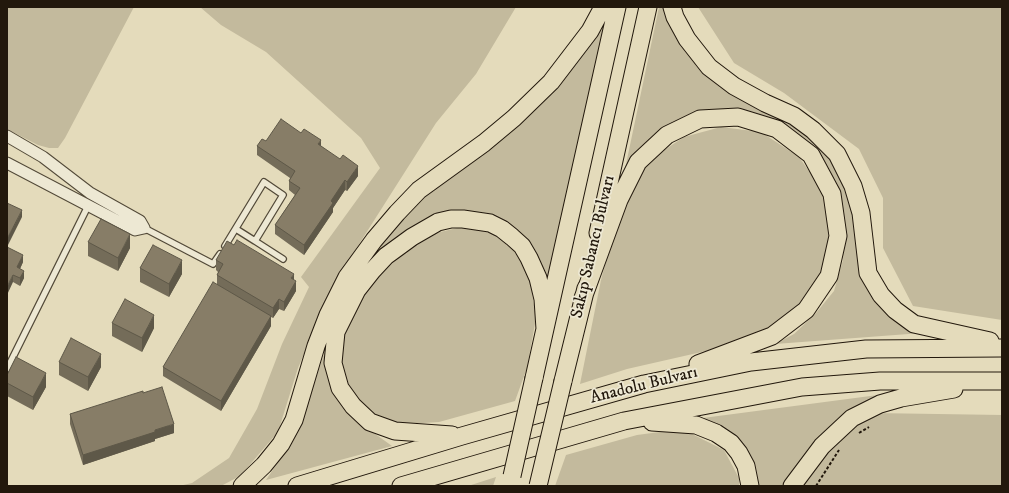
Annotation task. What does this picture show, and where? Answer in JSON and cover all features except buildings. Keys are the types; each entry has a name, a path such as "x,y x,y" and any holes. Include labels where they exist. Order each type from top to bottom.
{"main road":[{"path":"242,486 264,465 281,444 294,420 316,346 328,315 348,278 374,240 419,190 484,143 514,118 551,82 590,31 603,7"},
{"name":"Sakıp Sabancı Bulvarı","path":"510,481 617,7"},
{"name":"Sakıp Sabancı Bulvarı","path":"538,486 583,298 648,7"},
{"path":"672,7 675,17 687,39 709,67 734,86 765,103 794,116 813,130 837,154 853,186 861,213 868,273 881,295 895,310 914,324 1002,344"},
{"path":"583,298 619,200 638,162 667,135 700,119 738,117 777,129 811,155 832,194 838,236 829,276 806,310 772,336 644,384"},
{"path":"462,436 395,431 370,422 353,406 340,388 333,363 336,332 357,290 386,256 425,228 438,222 452,219 477,220 490,223 502,229 522,246 538,278 543,299 545,328"},
{"name":"Anadolu Bulvarı","path":"297,486 462,436 644,384 751,362 866,349 1002,348"},
{"name":"Anadolu Bulvarı","path":"401,486 624,421 802,387 880,381 1000,381"},
{"path":"792,486 822,446 852,418 867,410 901,398 1000,381"},
{"path":"624,421 696,425 716,433 731,443 739,453 746,466 750,486"}],"street":[{"path":"7,136 43,157 90,193 140,221 144,228 136,230 7,163"}],"lane":[{"path":"144,228 213,264 264,182 283,194 255,241"},
{"path":"7,369 88,206"},
{"path":"236,229 283,259"}],"path":[{"path":"854,436 873,425"},
{"path":"816,486 841,448"}],"shaded area":[{"path":"7,7 134,7 65,138 58,148 49,148 38,145 7,129"},
{"path":"200,7 516,7 476,74 436,123 333,285 298,368 278,432 240,476 221,486 179,486 192,483 229,458 257,409 282,344 309,287 301,277 380,168 361,138 266,52 221,25"},
{"path":"659,7 665,7 717,83 740,99 796,124 834,163 846,186 865,276 922,333 775,344 794,334 816,313 834,291 843,260 844,226 809,149 729,113 644,146 625,169"},
{"path":"698,7 1002,7 1002,320 913,306 883,248 883,198 859,149 784,93 734,63"},
{"path":"608,21 549,286 532,247 518,230 490,217 458,213 369,262 327,364 334,395 360,423 392,446 266,480 295,437 307,406 339,308 365,260 394,224 433,187 483,153 526,119 574,66"},
{"path":"721,127 761,132 799,157 823,191 829,234 825,268 804,305 766,334 706,351 627,369 580,384 601,280 620,208 643,164 684,137"},
{"path":"461,227 490,232 513,250 529,273 536,318 527,368 515,401 439,422 393,425 358,405 344,377 340,346 350,314 370,283 424,236"},
{"path":"878,395 854,411 787,486 757,486 735,437 703,418"},
{"path":"873,413 1002,415 1002,486 801,486 841,436"},
{"path":"682,429 724,450 739,478 739,486 555,486 566,455 637,435"},
{"path":"496,477 493,486 468,486"}]}
